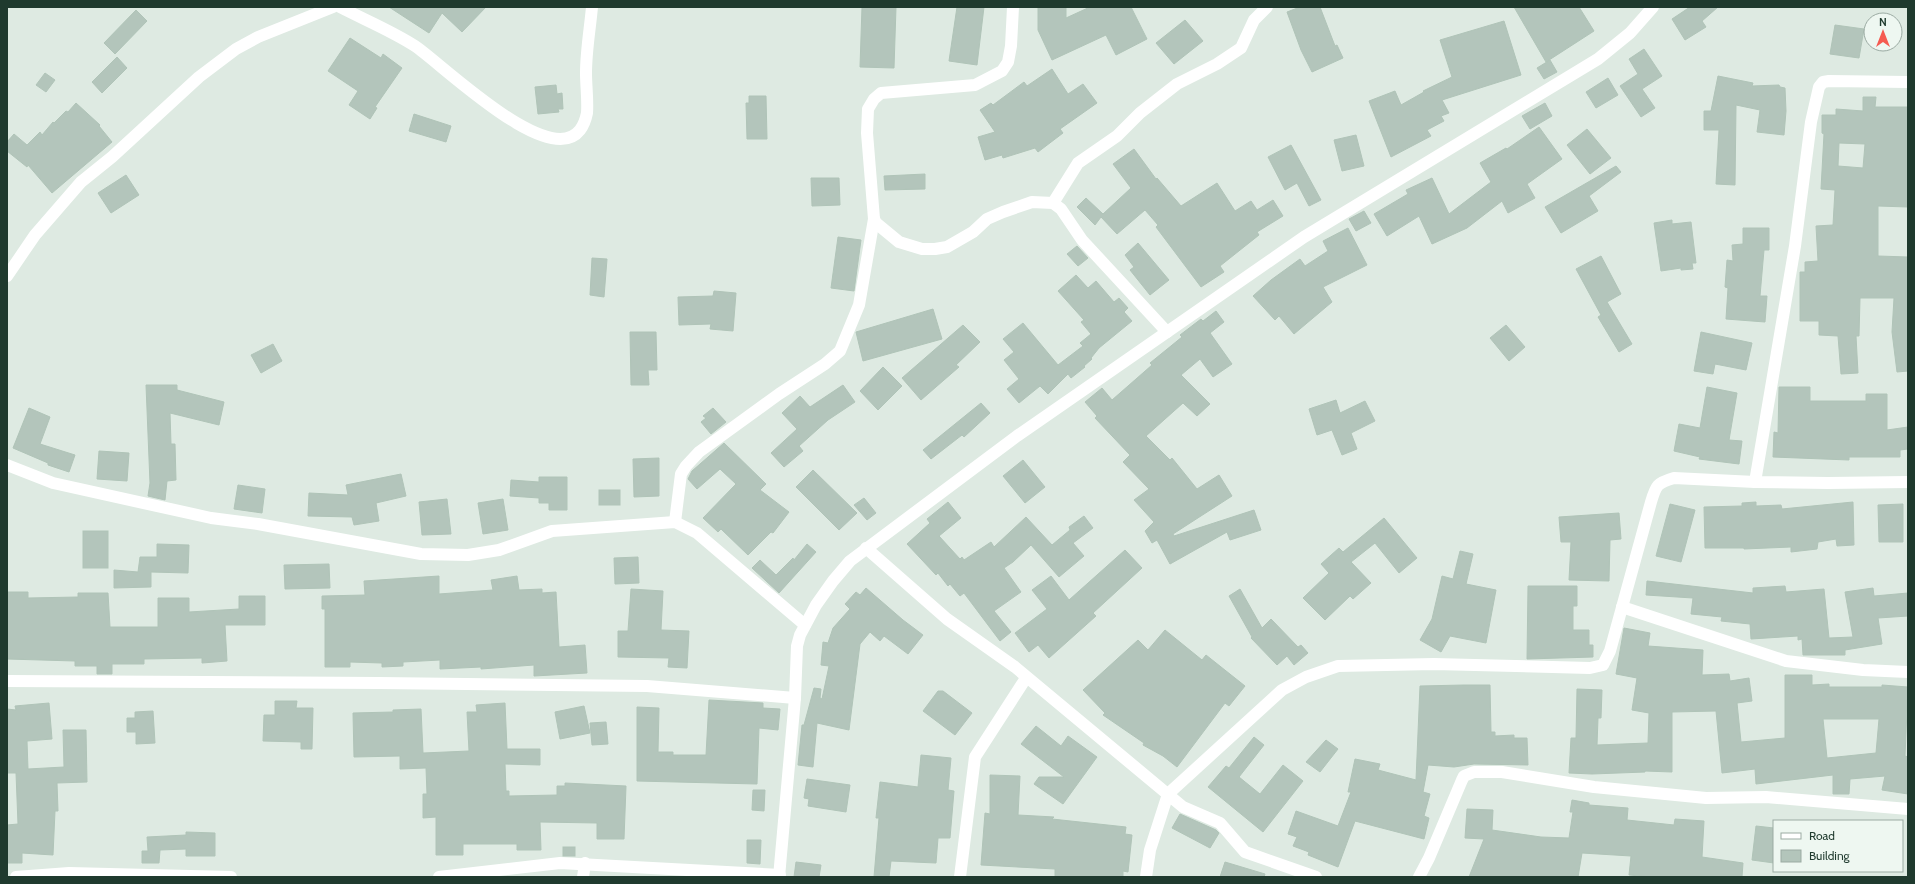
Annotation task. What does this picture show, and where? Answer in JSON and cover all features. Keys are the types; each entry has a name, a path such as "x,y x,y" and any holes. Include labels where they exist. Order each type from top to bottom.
{"street":[{"path":"7,276 35,235 81,182 112,157 199,77 236,49 258,37 333,7"},
{"path":"340,7 415,46 501,114 518,125 551,137 565,139 575,135 581,129 586,114 586,72 592,7"},
{"path":"675,522 681,474 699,452 779,394 825,364 840,351 859,305 874,219 867,133 868,109 874,99 881,93 975,85 1002,71 1008,62 1011,46 1013,7"},
{"path":"1053,203 1078,163 1117,136 1140,113 1177,84 1217,64 1241,48 1254,20 1267,7"},
{"path":"439,877 560,863 585,863 780,876 795,698 797,646 805,625 832,580 850,561 1017,436 1304,237 1598,59 1630,33 1653,7"},
{"path":"1755,482 1795,246 1811,122 1819,87 1823,82 1829,81 1908,82"},
{"path":"874,219 876,223 899,242 922,249 935,249 947,247 973,232 987,219 1003,212 1032,202 1053,203 1061,209 1082,240 1167,332"},
{"path":"7,465 53,484 211,518 266,526 421,554 468,555 499,550 552,532 675,522 697,533 805,625"},
{"path":"1146,877 1150,850 1168,794 1282,690 1306,677 1338,666 1434,664 1590,668 1603,664 1610,651 1656,486 1661,482 1674,478 1828,484 1908,482"},
{"path":"866,548 947,619 1002,658 1183,807 1220,823 1245,852 1316,877"},
{"path":"1622,607 1786,660 1862,670 1908,672"},
{"path":"960,877 975,757 1026,678"},
{"path":"7,681 380,682 647,686 795,698"},
{"path":"1419,877 1429,858 1464,776 1474,772 1502,772 1594,787 1706,798 1766,797 1908,809"},
{"path":"584,877 585,863"},
{"path":"16,877 69,873 231,877"}],"building":[{"path":"389,7 486,7 462,32 442,13 429,33"},
{"path":"862,7 896,7 894,68 860,67"},
{"path":"957,7 984,7 977,65 949,61"},
{"path":"1038,7 1066,7 1066,18 1090,7 1131,7 1147,39 1116,55 1106,35 1052,60 1038,30"},
{"path":"1300,7 1320,7 1335,46 1337,45 1343,58 1312,72 1301,50 1287,12"},
{"path":"1514,7 1579,7 1594,31 1546,62"},
{"path":"1690,7 1718,7 1702,21 1706,27 1685,40 1672,19"},
{"path":"136,10 147,21 115,54 104,43"},
{"path":"1185,20 1203,41 1174,64 1156,43"},
{"path":"1504,21 1521,75 1442,100 1449,113 1441,116 1444,121 1427,130 1431,136 1391,157 1369,101 1395,91 1401,105 1424,92 1423,91 1452,77 1440,40"},
{"path":"1835,25 1863,29 1859,58 1830,54"},
{"path":"350,38 381,58 383,54 402,68 375,107 377,108 370,119 349,105 358,91 328,71"},
{"path":"1644,49 1662,76 1642,89 1655,108 1641,117 1620,86 1638,74 1629,59"},
{"path":"117,57 127,68 102,93 92,82"},
{"path":"1550,60 1557,72 1544,79 1537,68"},
{"path":"1052,69 1068,94 1083,84 1097,103 1060,129 1063,133 1038,152 1035,148 1003,158 1002,155 985,160 978,137 995,132 980,110 991,103 993,105 1024,82 1027,86"},
{"path":"45,73 55,80 46,92 36,85"},
{"path":"1718,76 1753,83 1752,86 1779,85 1780,87 1785,88 1786,111 1784,135 1757,132 1760,110 1736,105 1735,185 1716,184 1719,130 1704,130 1704,111 1711,111"},
{"path":"1608,78 1618,95 1596,108 1586,92"},
{"path":"556,85 557,94 562,93 563,109 558,109 559,112 538,114 535,87"},
{"path":"749,96 766,96 767,139 747,139 746,103 749,103"},
{"path":"1863,97 1876,97 1875,107 1908,107 1908,207 1878,206 1878,256 1908,257 1908,371 1897,372 1892,332 1894,298 1860,298 1859,336 1856,336 1858,373 1841,374 1838,336 1819,335 1819,321 1800,321 1800,272 1805,272 1805,262 1818,261 1816,226 1833,225 1835,190 1821,189 1824,134 1822,133 1822,115 1836,115 1836,109 1863,111","holes":["1839,143 1865,144 1863,168 1838,166"]},
{"path":"76,103 100,125 99,126 112,142 52,193 28,165 27,167 7,151 7,142 14,134 27,145 40,132 42,135 53,122 54,123 66,111 68,112"},
{"path":"1545,103 1552,116 1530,129 1522,116"},
{"path":"414,114 451,126 446,142 409,131"},
{"path":"1539,127 1562,159 1527,184 1535,198 1508,213 1502,201 1467,228 1432,244 1419,216 1387,236 1374,214 1408,194 1406,190 1432,178 1449,214 1491,182 1480,163 1506,148 1507,149"},
{"path":"1587,129 1611,158 1590,174 1567,145"},
{"path":"1356,135 1364,166 1342,171 1334,140"},
{"path":"1291,145 1321,200 1309,206 1297,183 1285,190 1268,157"},
{"path":"1134,149 1156,179 1157,178 1181,206 1217,183 1235,211 1251,201 1257,210 1273,200 1283,216 1257,232 1259,235 1220,266 1224,272 1201,287 1156,227 1158,225 1145,210 1117,234 1101,217 1095,225 1077,207 1086,198 1103,214 1131,188 1113,164"},
{"path":"1616,166 1621,172 1589,196 1598,211 1561,233 1545,207"},
{"path":"925,174 925,189 885,190 884,176"},
{"path":"126,175 139,195 111,213 98,193"},
{"path":"811,178 839,178 840,205 812,206"},
{"path":"1364,211 1371,223 1356,231 1349,219"},
{"path":"1672,220 1672,224 1691,222 1696,263 1692,263 1693,269 1681,270 1681,268 1661,271 1654,223"},
{"path":"1348,228 1367,265 1323,287 1332,302 1294,334 1279,316 1275,320 1253,296 1271,280 1300,259 1305,266 1328,251 1323,241"},
{"path":"1743,228 1769,228 1769,250 1764,250 1760,296 1767,296 1765,322 1726,319 1728,288 1725,287 1727,260 1733,261 1732,245 1743,244"},
{"path":"838,237 861,240 854,291 831,288"},
{"path":"1138,243 1169,280 1150,295 1130,270 1134,267 1125,255"},
{"path":"1077,246 1088,258 1078,266 1067,254"},
{"path":"1601,256 1621,294 1607,302 1632,344 1619,352 1598,317 1601,315 1576,269"},
{"path":"592,258 607,259 604,297 590,295"},
{"path":"1076,275 1088,288 1096,281 1114,302 1119,298 1128,308 1124,312 1132,321 1099,348 1091,358 1092,359 1084,366 1085,367 1071,378 1068,374 1048,394 1040,386 1019,403 1007,389 1019,379 1004,360 1014,352 1003,339 1023,323 1058,365 1083,346 1080,343 1091,334 1081,322 1084,320 1058,291"},
{"path":"714,291 736,293 733,331 710,329 711,324 679,325 678,297 713,296"},
{"path":"933,309 942,339 863,361 856,332"},
{"path":"1216,311 1224,322 1210,333 1232,364 1213,377 1200,359 1181,375 1210,404 1197,416 1183,403 1146,436 1170,460 1172,458 1197,489 1219,475 1232,496 1173,534 1174,536 1254,510 1261,530 1230,540 1227,532 1170,564 1157,540 1152,543 1145,531 1154,522 1134,500 1149,489 1123,462 1130,455 1095,418 1097,416 1085,402 1102,388 1112,400 1152,365 1150,363 1182,337 1180,335 1201,319 1203,321"},
{"path":"963,325 980,342 956,365 959,367 921,400 902,378"},
{"path":"1506,325 1525,347 1509,361 1490,338"},
{"path":"630,332 656,332 657,370 648,370 649,385 631,385"},
{"path":"1701,332 1752,343 1746,370 1715,364 1713,374 1694,371"},
{"path":"273,344 282,361 261,373 251,355"},
{"path":"883,367 902,386 878,410 860,391"},
{"path":"146,385 177,385 177,390 224,402 219,425 170,413 171,444 175,444 176,480 167,481 165,500 148,496 150,483"},
{"path":"843,385 855,402 828,420 799,446 803,451 784,467 771,453 797,429 782,413 800,396 810,407"},
{"path":"1707,387 1737,393 1729,440 1742,441 1739,464 1699,459 1700,457 1674,451 1679,424 1700,428"},
{"path":"1779,387 1810,387 1810,401 1866,401 1866,394 1887,394 1887,430 1908,427 1908,449 1900,450 1900,457 1849,457 1849,460 1773,457 1774,432 1778,433"},
{"path":"1336,400 1340,413 1365,401 1375,421 1351,433 1357,449 1342,455 1332,430 1317,435 1309,409"},
{"path":"981,403 990,413 964,437 962,435 931,459 923,450"},
{"path":"29,408 50,417 40,444 75,455 69,472 48,465 48,463 13,448"},
{"path":"713,408 726,422 711,434 701,422 706,418 703,416"},
{"path":"724,443 766,484 760,490 789,512 773,533 771,532 748,555 721,529 718,532 703,518 736,484 720,469 697,489 688,479 692,471"},
{"path":"99,451 129,453 127,481 97,479"},
{"path":"659,458 659,496 634,497 633,459"},
{"path":"1023,460 1045,487 1025,503 1003,476"},
{"path":"813,470 857,513 839,530 796,487"},
{"path":"401,474 406,496 376,503 379,521 354,525 352,517 308,516 309,493 348,495 346,485"},
{"path":"539,477 567,477 567,510 549,510 549,503 539,503 539,498 510,496 511,480 539,482"},
{"path":"238,485 265,489 262,513 234,509"},
{"path":"599,490 620,490 620,505 599,505"},
{"path":"864,498 876,513 867,520 854,505"},
{"path":"447,499 451,534 422,535 419,502"},
{"path":"503,499 508,530 483,534 478,503"},
{"path":"948,502 961,518 939,536 960,559 962,557 964,560 991,542 994,547 1026,517 1052,545 1070,530 1069,527 1084,516 1093,528 1073,543 1084,556 1059,577 1031,545 1013,562 1004,568 1021,592 994,611 1011,632 1000,641 964,593 960,596 950,584 948,586 938,573 936,575 907,544 930,523 927,519"},
{"path":"1756,502 1756,506 1781,505 1782,509 1853,502 1854,545 1837,546 1836,539 1818,542 1817,549 1791,552 1791,547 1744,549 1705,548 1704,507 1742,506 1742,503"},
{"path":"1670,504 1695,510 1681,562 1656,556"},
{"path":"1903,504 1903,542 1879,542 1878,505"},
{"path":"1619,513 1621,539 1610,540 1609,581 1569,580 1571,542 1561,542 1559,517"},
{"path":"1384,518 1417,558 1399,573 1375,543 1351,562 1371,583 1353,599 1350,596 1325,620 1303,598 1329,573 1321,564 1339,548 1343,552"},
{"path":"83,531 108,531 108,568 83,568"},
{"path":"157,544 189,545 188,573 151,572 151,587 114,588 114,570 138,572 140,557 157,557"},
{"path":"807,544 816,552 779,593 752,568 760,560 776,575 793,558 794,560"},
{"path":"1125,550 1142,568 1093,613 1096,616 1049,658 1038,645 1029,652 1015,633 1047,609 1032,590 1051,576 1069,600"},
{"path":"1460,551 1473,554 1466,584 1496,590 1486,643 1450,636 1441,652 1420,640 1432,619 1442,576 1453,579"},
{"path":"638,557 639,583 615,584 614,558"},
{"path":"329,564 330,588 285,589 284,565"},
{"path":"439,576 439,594 493,590 491,580 517,576 519,590 542,589 542,593 556,592 559,647 585,645 587,673 534,676 534,665 481,669 481,667 440,669 440,660 403,662 403,666 382,667 382,663 350,662 350,667 325,667 325,609 322,609 322,596 365,595 364,581"},
{"path":"1647,581 1753,593 1753,588 1785,586 1786,592 1824,589 1829,638 1853,637 1845,592 1873,588 1874,596 1908,593 1908,616 1878,618 1882,644 1845,650 1845,655 1803,655 1802,639 1798,640 1798,636 1751,639 1750,624 1721,621 1722,617 1691,614 1693,598 1646,595"},
{"path":"1528,586 1577,586 1577,606 1573,606 1573,630 1589,630 1589,645 1593,645 1593,657 1527,659"},
{"path":"866,588 923,635 908,654 884,636 880,641 870,632 860,644 849,730 817,723 813,767 798,765 802,725 804,725 814,688 821,689 820,698 822,699 829,666 821,665 823,642 828,643 833,628 850,609 845,604 856,592 860,595"},
{"path":"631,589 663,591 661,630 689,631 687,668 668,667 669,658 618,657 618,631 628,631"},
{"path":"1240,589 1262,628 1271,619 1298,647 1301,645 1308,653 1294,665 1287,656 1277,665 1251,638 1252,637 1229,596"},
{"path":"7,592 28,592 28,598 78,597 78,593 108,593 110,627 158,627 158,598 189,598 189,612 239,609 239,596 265,596 265,625 225,625 227,661 202,663 202,658 144,659 144,664 112,664 112,674 97,674 97,666 75,666 75,661 7,659"},
{"path":"1624,628 1650,633 1648,646 1703,650 1702,675 1729,674 1730,681 1749,678 1752,701 1737,703 1741,742 1785,738 1785,675 1812,675 1812,685 1829,684 1829,687 1882,687 1882,685 1908,687 1905,756 1908,757 1908,794 1882,790 1885,776 1850,779 1849,794 1833,794 1833,775 1756,784 1755,769 1722,773 1716,711 1672,712 1672,772 1645,771 1592,774 1569,773 1571,738 1576,738 1577,689 1602,690 1601,718 1598,718 1597,745 1648,743 1649,713 1632,710 1637,678 1616,674","holes":["1823,719 1879,719 1876,753 1827,758"]},
{"path":"1165,630 1202,660 1206,655 1245,686 1229,706 1225,703 1177,767 1163,756 1143,745 1144,743 1103,715 1105,713 1083,690 1138,640 1148,650"},
{"path":"1490,685 1491,732 1495,732 1495,736 1514,735 1514,738 1527,738 1528,765 1474,764 1454,767 1428,765 1423,792 1430,794 1424,816 1429,818 1424,839 1355,821 1338,867 1308,855 1309,852 1293,846 1297,837 1288,834 1296,811 1338,826 1351,792 1348,792 1355,759 1380,764 1378,770 1416,780 1420,686"},
{"path":"938,691 943,691 972,713 955,735 923,711"},
{"path":"709,700 763,703 763,708 780,709 778,730 759,728 757,784 637,781 637,707 659,708 658,752 673,752 673,755 706,755"},
{"path":"275,701 297,701 296,708 313,708 312,749 301,749 301,742 263,741 264,715 275,715"},
{"path":"49,703 52,739 27,741 28,769 64,767 63,730 86,730 87,782 57,783 58,811 55,811 53,855 22,853 22,863 7,863 7,825 18,824 16,773 7,773 7,709 16,710 15,706"},
{"path":"505,703 507,749 540,749 540,765 505,764 506,791 509,791 509,796 557,795 557,786 565,786 565,783 626,786 624,839 597,839 597,823 540,822 541,850 517,850 517,844 463,844 463,855 436,855 436,817 423,818 423,794 427,794 426,768 400,769 400,756 354,757 353,713 393,712 393,710 421,709 423,753 469,751 467,712 477,712 476,705"},
{"path":"584,706 590,733 560,739 555,712"},
{"path":"153,711 155,743 136,744 136,732 127,732 127,718 135,718 135,712"},
{"path":"606,722 608,744 592,745 590,723"},
{"path":"1036,726 1061,746 1068,736 1097,757 1063,804 1034,784 1039,777 1064,777 1021,744"},
{"path":"1254,737 1264,745 1239,777 1260,794 1283,765 1303,781 1263,832 1208,787 1226,766 1229,768"},
{"path":"1326,740 1338,749 1320,772 1306,762"},
{"path":"921,755 951,758 948,790 954,791 950,838 938,838 936,863 891,861 889,877 874,877 879,818 876,818 880,782 918,787"},
{"path":"990,775 1020,776 1018,815 1054,817 1052,819 1126,827 1125,834 1132,835 1128,872 1123,871 1123,877 1055,877 1055,869 981,865 985,813 990,814"},
{"path":"807,779 850,785 846,812 808,806 809,799 804,798"},
{"path":"753,790 765,790 764,811 752,810"},
{"path":"1572,800 1589,803 1589,805 1628,808 1627,820 1674,825 1675,819 1704,821 1702,857 1743,863 1742,877 1651,877 1629,875 1631,856 1582,853 1578,877 1469,877 1484,839 1465,838 1467,809 1493,810 1492,830 1541,837 1569,838 1573,812 1570,812"},
{"path":"1180,814 1216,830 1219,833 1210,848 1172,828"},
{"path":"1756,826 1773,828 1773,863 1752,860"},
{"path":"186,832 215,833 215,856 186,856 186,849 160,850 159,863 142,863 142,851 148,851 147,837 186,835"},
{"path":"747,840 761,840 760,864 747,863"},
{"path":"563,847 575,847 575,856 563,856"},
{"path":"796,862 821,865 819,877 794,877"},
{"path":"1225,862 1265,874 1264,877 1220,877"}]}
